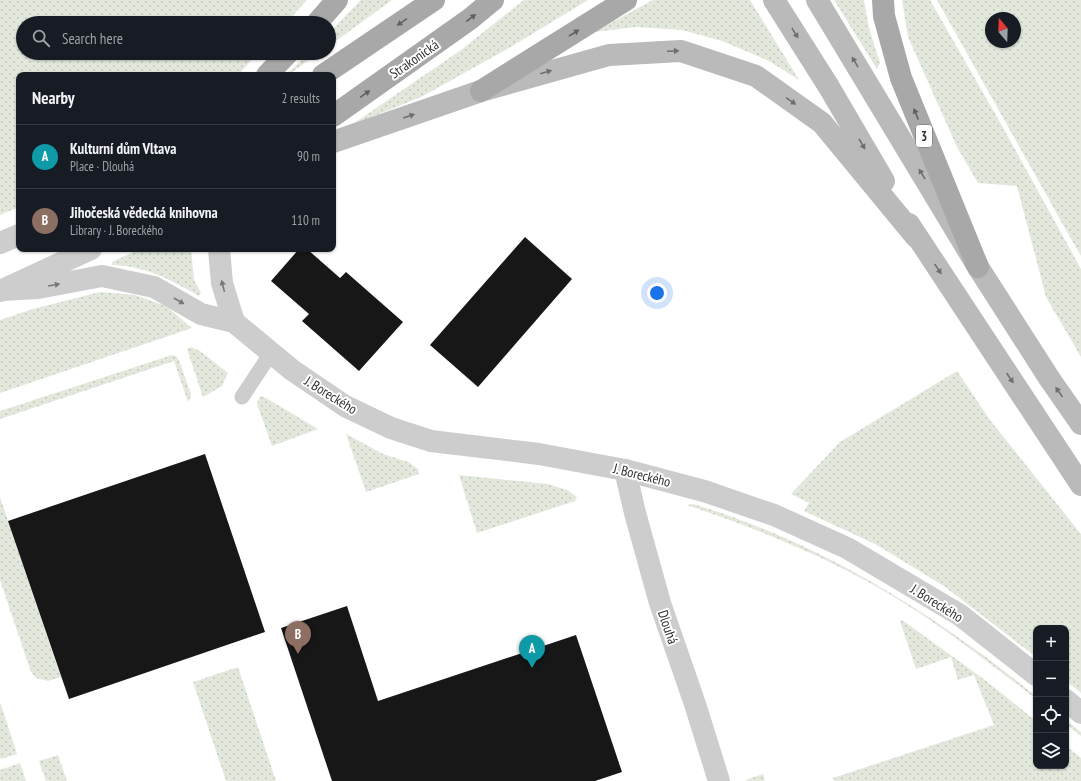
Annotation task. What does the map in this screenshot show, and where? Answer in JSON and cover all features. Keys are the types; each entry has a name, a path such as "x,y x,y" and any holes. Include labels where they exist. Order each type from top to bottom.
{"main road":[{"path":"323,16 337,0"},
{"path":"327,72 434,0"},
{"name":"Strakonická","path":"336,114 470,19 493,0"},
{"path":"481,90 626,0"},
{"path":"774,0 829,87 916,237 1081,485"},
{"path":"817,0 978,267 1049,378 1081,424"},
{"name":"3","path":"883,0 884,16 901,78 978,267"},
{"path":"336,141 481,90 609,55 681,51 756,76 822,123 916,237"},
{"path":"270,72 281,60"}],"street":[{"path":"0,243 16,236"},
{"path":"1,290 84,252"},
{"path":"218,252 222,283 234,322"},
{"name":"J. Boreckého","path":"1,290 38,288 102,276 154,287 202,314 234,322 292,370 345,406 391,428 430,441 539,454 625,470 704,491 774,515 847,548 960,616 1033,673"},
{"name":"Dlouhá","path":"625,470 635,513 660,603 695,704 719,781"},
{"path":"1069,702 1081,712"}],"lane":[{"path":"242,397 272,353"}],"shaded area":[{"path":"0,0 307,0 292,16 16,16 16,60 252,60 241,72 16,72 16,208 0,215"},
{"path":"361,0 392,0 336,41 336,26"},
{"path":"524,0 588,0 509,48 423,96 350,126 461,50"},
{"path":"653,0 750,0 799,80 769,61 722,41 682,30 636,27 594,32"},
{"path":"834,0 864,0 869,28 880,63 877,69"},
{"path":"902,0 930,0 1001,124 1081,269 1081,357 1046,297 1017,186 978,183 957,147 908,37"},
{"path":"937,0 1081,0 1081,256 1066,230"},
{"path":"302,60 309,60 292,72 289,72"},
{"path":"134,252 191,252 194,280 201,293 199,296 158,275 136,268 112,265 112,262"},
{"path":"100,292 135,295 166,306 192,328 0,393 0,320 33,309"},
{"path":"191,347 200,351 228,373 222,386 203,397 187,349"},
{"path":"172,355 176,356 179,360 191,394 188,402 174,361 0,419 0,411"},
{"path":"957,371 990,420 1081,534 1081,693 1069,683 1069,625 1033,625 1033,655 944,586 875,544 804,511 809,503 791,494 840,442"},
{"path":"260,396 266,398 318,429 272,446 257,404"},
{"path":"346,434 383,454 408,462 418,469 419,474 366,492"},
{"path":"459,475 548,484 567,490 577,497 575,501 477,533"},
{"path":"0,497 61,677 48,681 36,678 31,672 0,580"},
{"path":"693,504 786,538 874,583 957,636 1033,694 1033,697 938,626 904,603 853,573 771,536 687,505"},
{"path":"902,620 985,680 1033,719 1033,769 1069,769 1069,748 1081,758 1081,781 834,781 833,778 994,725 974,675 958,680 951,657 916,669 900,621"},
{"path":"238,667 276,781 226,781 193,682"},
{"path":"0,702 17,754 1,759 0,757"},
{"path":"1069,722 1081,732 1081,736 1069,726"},
{"path":"58,755 67,781 46,781 39,761"},
{"path":"20,763 26,781 0,781 0,770"},
{"path":"763,774 765,781 746,780"}],"building":[{"path":"525,237 572,279 478,387 430,345"},
{"path":"296,252 310,252 340,278 346,272 403,322 359,371 302,321 309,314 271,281"},
{"path":"205,454 265,632 69,699 8,521"},
{"path":"347,606 378,701 576,635 622,772 595,781 332,781 281,628"}],"place":[{"name":"Jihočeská vědecká knihovna","path":"298,654"},
{"name":"Kulturní dům Vltava","path":"532,668"}]}
